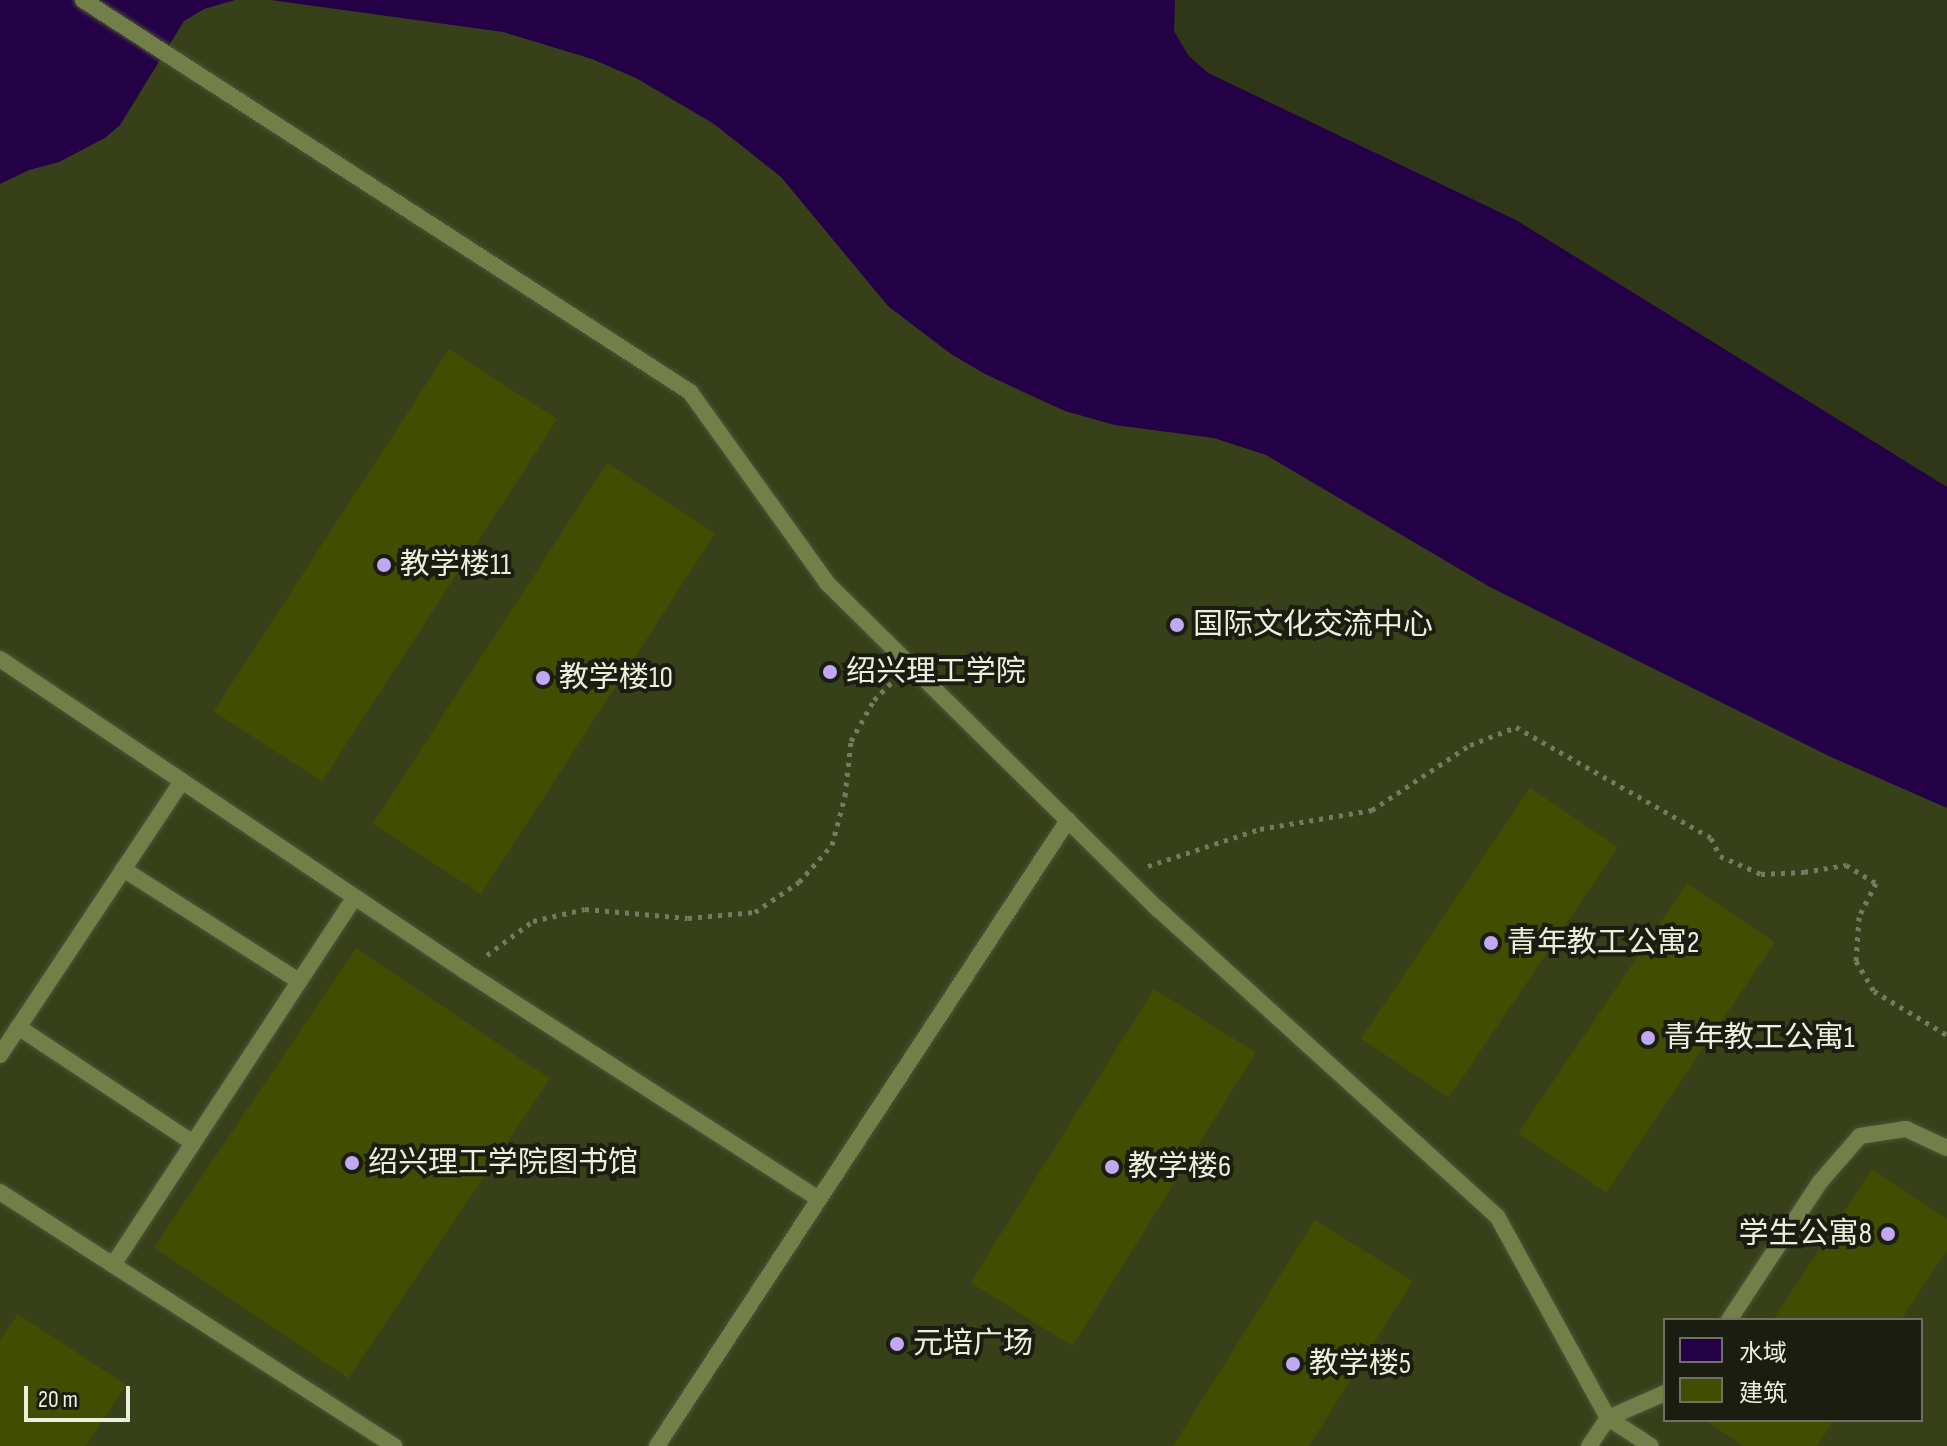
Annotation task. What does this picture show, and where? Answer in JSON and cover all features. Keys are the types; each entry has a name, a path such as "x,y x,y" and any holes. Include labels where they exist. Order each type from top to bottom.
{"lane":[{"path":"83,0 690,392 827,583 1124,874 1497,1216 1608,1418 1651,1446"},
{"path":"0,659 465,971 819,1199"},
{"path":"0,1055 182,781"},
{"path":"657,1446 1068,820"},
{"path":"123,869 299,981"},
{"path":"113,1265 355,897"},
{"path":"18,1027 193,1143"},
{"path":"1730,1318 1820,1182 1860,1136 1906,1129 1947,1148"},
{"path":"0,1192 394,1446"},
{"path":"1589,1446 1608,1418 1663,1394"}],"path":[{"path":"465,971 533,921 585,909 688,918 755,912 799,882 832,845 845,796 851,741 874,700 909,663"},
{"path":"1124,874 1260,829 1372,810 1470,745 1516,727 1711,838 1720,856 1761,874 1804,872 1846,865 1876,883 1859,917 1856,961 1874,991 1947,1035"}],"shaded area":[{"name":"绍兴理工学院","path":"0,0 768,0 888,306 951,354 1024,394 1065,411 1115,425 1214,438 1266,455 1490,587 1829,756 1947,808 1947,1446 0,1446"}],"water":[{"path":"0,0 235,0 204,9 184,21 120,125 105,138 59,162 29,170 0,184"},
{"path":"271,0 1175,0 1174,31 1188,55 1208,73 1516,220 1947,487 1947,808 1829,756 1490,587 1266,455 1214,438 1115,425 1065,411 985,374 951,354 888,306 781,177 714,124 636,78 592,59 503,32"}],"building":[{"name":"教学楼11","path":"449,349 557,419 322,782 214,711"},
{"name":"教学楼10","path":"607,463 715,533 481,894 373,824"},
{"name":"青年教工公寓2","path":"1530,788 1618,847 1449,1098 1361,1038"},
{"name":"青年教工公寓1","path":"1687,883 1775,942 1606,1193 1518,1133"},
{"name":"绍兴理工学院图书馆","path":"356,948 550,1079 348,1378 154,1247"},
{"name":"教学楼6","path":"1154,989 1256,1053 1072,1346 971,1282"},
{"name":"学生公寓8","path":"1872,1169 1947,1219 1947,1250 1902,1318 1774,1318"},
{"name":"教学楼5","path":"1315,1220 1413,1281 1309,1446 1173,1446"},
{"path":"18,1314 126,1385 86,1446 0,1446 0,1340"},
{"path":"1708,1422 1833,1422 1817,1446 1744,1446"}],"place":[{"name":"教学楼11","path":"384,565"},
{"name":"国际文化交流中心","path":"1177,625"},
{"name":"绍兴理工学院","path":"830,672"},
{"name":"教学楼10","path":"543,678"},
{"name":"青年教工公寓2","path":"1491,943"},
{"name":"青年教工公寓1","path":"1648,1038"},
{"name":"绍兴理工学院图书馆","path":"352,1163"},
{"name":"教学楼6","path":"1112,1167"},
{"name":"学生公寓8","path":"1888,1234"},
{"name":"元培广场","path":"897,1344"},
{"name":"教学楼5","path":"1293,1364"}]}
